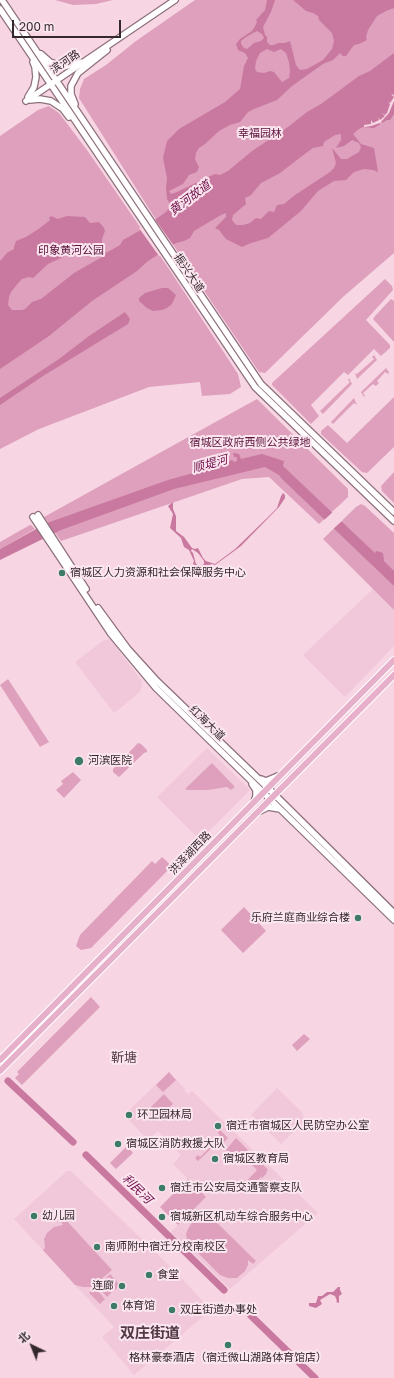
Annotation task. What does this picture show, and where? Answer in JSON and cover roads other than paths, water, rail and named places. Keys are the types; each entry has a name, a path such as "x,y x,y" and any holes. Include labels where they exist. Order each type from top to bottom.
{"main road":[{"name":"振兴大道","path":"2,0 25,40 89,141 255,388 394,521"},
{"name":"滨河路","path":"26,101 175,0"},
{"name":"振兴大道","path":"0,9 25,40"},
{"path":"25,40 50,62 64,67 78,63 116,40"},
{"path":"25,40 35,67 36,74 34,87 26,101"},
{"path":"91,132 73,102 71,86 78,73 106,51 116,40"},
{"name":"振兴大道","path":"53,82 91,132 261,384 394,512"},
{"path":"26,101 34,98 58,105 89,141"},
{"path":"35,516 54,545"},
{"name":"红海大道","path":"54,545 125,652 156,688 246,775 283,803 394,913"},
{"name":"红海大道","path":"54,545 128,649 160,684 258,777 266,790"},
{"name":"洪泽湖西路","path":"0,1060 65,996 394,660"},
{"name":"洪泽湖西路","path":"0,1071 394,675"},
{"path":"258,777 266,781 273,779 285,771 287,774 293,776"},
{"path":"246,775 256,790 254,803"},
{"path":"283,803 281,799 286,782"},
{"name":"红海大道","path":"272,796 280,809 394,920"},
{"path":"244,812 249,813 252,817 268,807 280,809"},
{"path":"108,952 110,957 114,956"},
{"path":"65,996 69,996 70,1001"}],"water":[{"name":"黄河故道","path":"267,0 275,0 271,12 263,27 267,37 267,42 270,45 274,45 290,41 296,65 300,70 307,69 323,60 332,49 334,41 332,33 319,20 318,16 306,11 293,0 394,0 394,8 377,16 368,30 366,37 367,40 354,45 346,56 343,56 340,53 333,60 323,64 292,86 277,100 248,112 240,122 219,131 199,148 195,159 199,167 197,172 189,175 183,184 169,191 171,194 215,174 220,175 228,171 252,151 394,53 394,114 390,120 387,120 374,128 363,127 353,134 361,144 374,148 378,172 364,169 354,172 346,180 334,181 318,191 301,211 268,238 242,247 226,239 219,230 215,228 226,217 226,213 221,215 194,231 190,238 176,243 148,261 137,271 92,301 49,336 0,369 0,261 8,252 14,249 16,241 26,237 40,228 50,220 49,218 51,216 58,219 67,216 85,217 90,223 99,222 105,231 102,244 106,253 120,245 123,240 166,212 171,205 167,199 167,178 163,158 167,141 179,129 225,102 240,89 244,66 248,58 245,53 238,50 236,44 240,39 252,31 257,22 256,20 265,10","holes":["257,31 262,34 264,38 261,41 254,43 247,49 241,44 241,41","267,49 274,52 281,49 286,53 289,62 289,78 282,82 274,72 257,72 255,69 256,61 260,53","341,134 341,140 336,148 344,146 352,140 359,143 361,147 359,152 347,159 341,159 332,148 336,163 330,172 284,204 277,205 274,212 269,211 261,219 256,218 250,223 236,225 232,220 233,215 246,204 245,198 251,195 261,183 280,173 313,148 323,146 324,142 335,135","78,244 88,246 98,244 102,257 74,273 41,299 32,302 25,309 12,310 8,305 9,297 19,282 22,279 29,277 33,278 48,264 63,257"]},
{"path":"162,288 168,288 176,295 172,304 167,308 153,311 139,301 139,298 145,293"},
{"path":"125,312 130,319 128,324 43,376 0,405 0,398 59,359 89,336"},
{"path":"233,453 239,454 241,459 262,454 284,461 283,466 376,554 375,552 377,551 383,553 384,561 394,571 394,586 279,475 265,467 174,489 61,530 0,560 0,549 47,523 168,480 225,464 232,460 234,462 237,461 237,457 234,457"},
{"path":"283,493 285,498 279,507 241,546 215,565 212,564 206,566 202,572 193,564 194,561 189,550 184,547 181,538 170,528 173,514 168,506 173,502 173,509 176,516 176,531 184,537 192,548 198,548 206,561 215,564 235,549 277,508","holes":["192,549 198,553 204,561 204,564 201,566 196,564 191,551"]},
{"path":"340,1287 342,1294 339,1296 339,1303 336,1302 335,1296 330,1294 320,1300 322,1304 316,1308 309,1306 309,1303 316,1303 318,1296 322,1296 327,1292 333,1292"}],"waterway":[{"name":"利民河","path":"8,1081 73,1142"},
{"name":"利民河","path":"86,1155 224,1290"},
{"name":"利民河","path":"243,1308 315,1378"}],"place":[{"name":"宿城区人力资源和社会保障服务中心","path":"62,573"},
{"name":"河滨医院","path":"79,761"},
{"name":"乐府兰庭商业综合楼","path":"358,918"},
{"name":"环卫园林局","path":"129,1115"},
{"name":"宿迁市宿城区人民防空办公室","path":"218,1126"},
{"name":"宿城区消防救援大队","path":"118,1144"},
{"name":"宿城区教育局","path":"215,1159"},
{"name":"宿迁市公安局交通警察支队","path":"162,1188"},
{"name":"幼儿园","path":"34,1216"},
{"name":"宿城新区机动车综合服务中心","path":"162,1217"},
{"name":"南师附中宿迁分校南校区","path":"97,1247"},
{"name":"食堂","path":"149,1275"},
{"name":"连廊","path":"122,1286"},
{"name":"体育馆","path":"114,1306"},
{"name":"双庄街道办事处","path":"172,1310"},
{"name":"格林豪泰酒店（宿迁微山湖路体育馆店）","path":"228,1345"}],"district":[{"name":"靳塘","path":"124,1058"},
{"name":"双庄街道","path":"150,1333"}],"park label":[{"name":"幸福园林","path":"260,134"},
{"name":"印象黄河公园","path":"71,251"},
{"name":"宿城区政府西侧公共绿地","path":"250,443"}],"water label":[{"name":"顺堤河","path":"210,464"}]}
